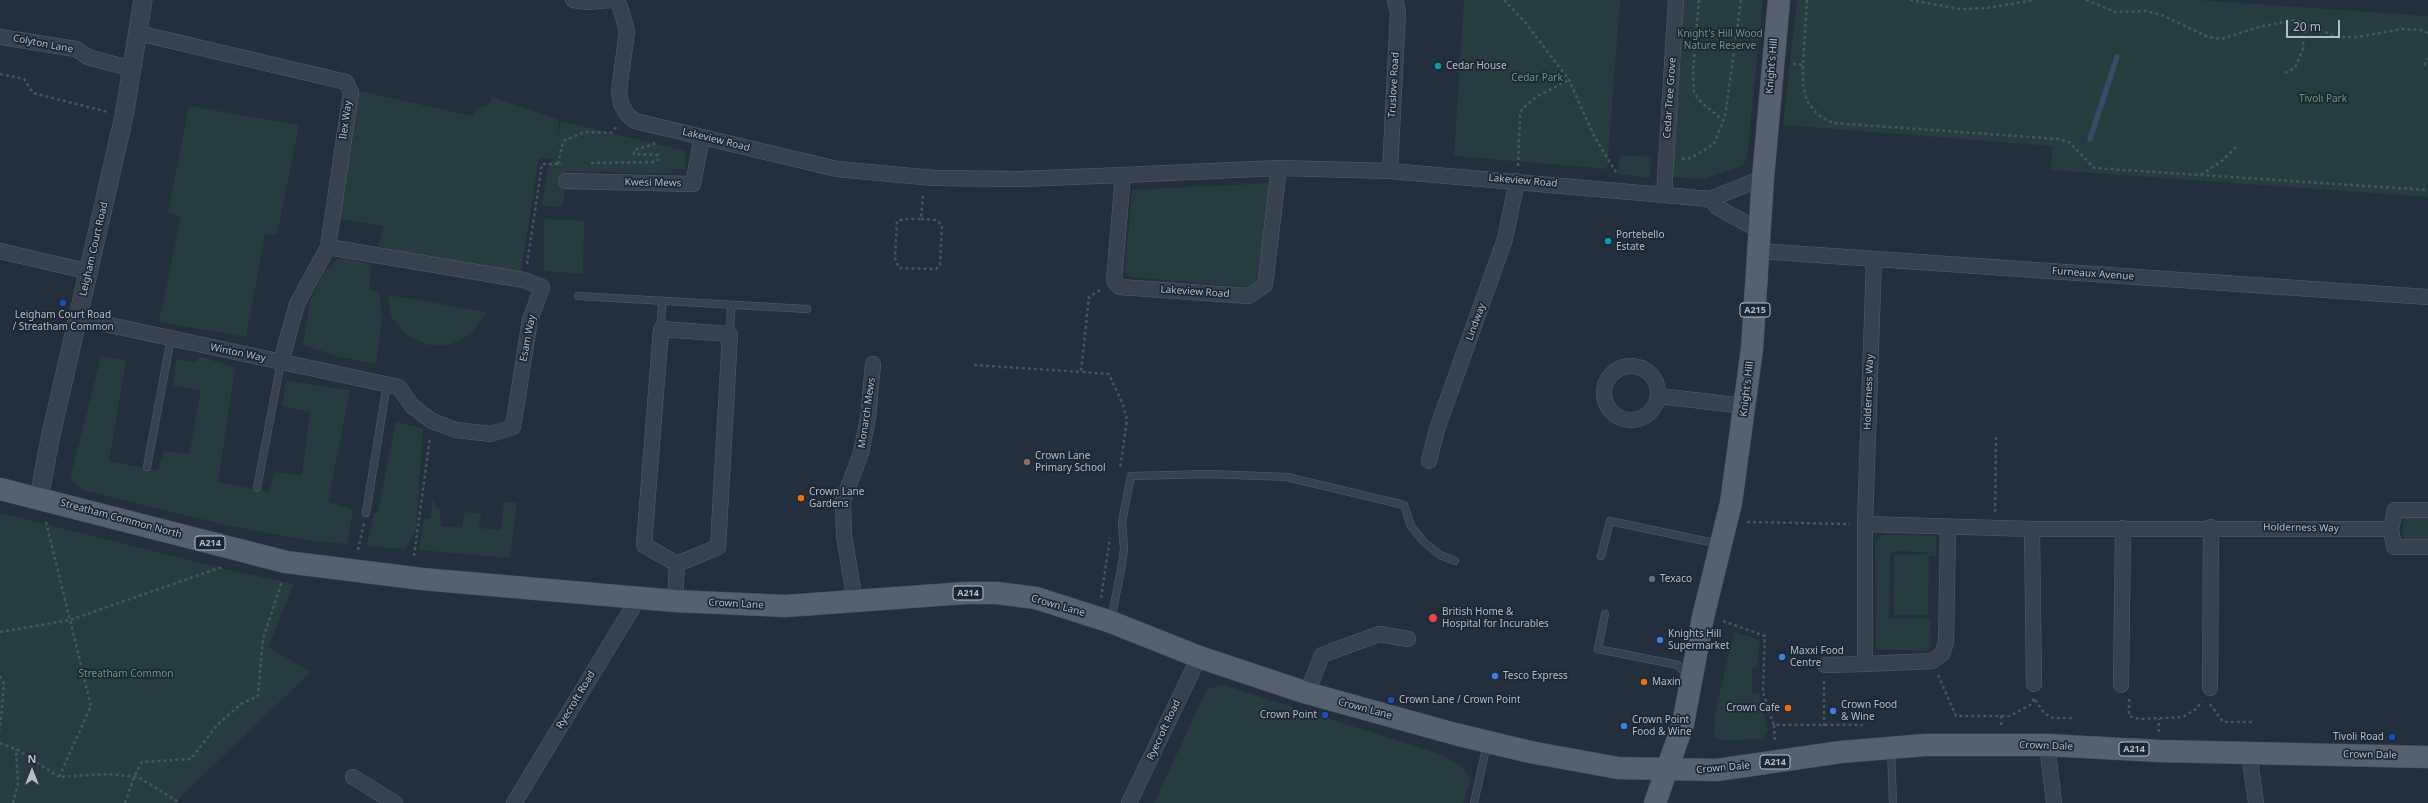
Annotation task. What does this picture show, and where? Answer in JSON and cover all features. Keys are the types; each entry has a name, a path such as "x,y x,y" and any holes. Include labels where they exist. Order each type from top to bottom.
{"main road":[{"name":"Knight's Hill","path":"1665,770 1683,724 1703,617 1727,521 1745,406 1752,350 1763,178 1779,0"},
{"name":"Streatham Common North","path":"0,489 230,549 305,566 383,574"},
{"name":"Crown Lane","path":"383,574 675,601 786,606 965,593 996,593 1036,598 1111,622 1199,657 1307,693 1488,742 1596,766 1665,770"},
{"name":"Crown Dale","path":"1665,770 1716,770 1891,747 2047,745 2249,753 2428,757"},
{"name":"A215","path":"1655,803 1665,770"}],"street":[{"name":"Leigham Court Road","path":"39,498 77,318 90,272 124,116 143,0"},
{"path":"574,0 588,2 612,0"},
{"name":"Lakeview Road","path":"616,0 620,7 626,31 619,91 621,104 627,114 634,121 837,169 924,177 1020,179 1279,168 1518,174 1664,195 1710,199 1763,178"},
{"name":"Truslove Road","path":"1390,171 1398,12 1394,0"},
{"name":"Cedar Tree Grove","path":"1664,195 1676,0"},
{"name":"Ilex Way","path":"138,33 346,82 350,92 328,247 297,304 281,362"},
{"name":"Colyton Lane","path":"0,37 76,49 88,57 132,69"},
{"name":"Kwesi Mews","path":"566,181 693,184 702,137"},
{"name":"Lakeview Road","path":"1114,281 1120,287 1249,296 1265,285 1279,168"},
{"path":"1114,281 1124,174"},
{"name":"Lindway","path":"1429,461 1437,429 1505,239 1518,174"},
{"path":"1710,199 1717,207 1759,241"},
{"name":"Furneaux Avenue","path":"1759,241 1874,259 2428,297"},
{"name":"Esam Way","path":"328,247 524,280 542,287 530,320 513,427 491,434 478,434 456,430 432,421 412,406 393,386"},
{"path":"0,251 90,272"},
{"name":"Holderness Way","path":"1865,664 1865,524 1874,259"},
{"name":"Winton Way","path":"77,318 393,386"},
{"path":"660,329 730,334 718,547 677,564 644,545 660,329"},
{"name":"Monarch Mews","path":"855,602 844,535 843,501 861,453 868,418 874,364"},
{"path":"1659,396 1745,406"},
{"path":"2428,510 2395,510 2391,529 2394,547 2428,547"},
{"name":"Holderness Way","path":"1865,524 2032,529 2211,527 2391,529"},
{"path":"1825,665 1932,661 1942,654 1946,643 1948,526"},
{"path":"2210,690 2211,527"},
{"path":"2121,685 2123,528"},
{"path":"2032,529 2034,684"},
{"path":"675,601 677,564"},
{"name":"Ryecroft Road","path":"514,803 639,597"},
{"path":"1307,693 1322,655 1379,634 1408,639"},
{"name":"Ryecroft Road","path":"1129,803 1199,657"},
{"path":"2047,745 2054,803"},
{"path":"2249,753 2256,803"},
{"path":"353,776 395,803"}],"lane":[{"path":"578,296 731,306 807,309"},
{"path":"660,329 662,301"},
{"path":"730,334 731,306"},
{"path":"147,467 171,338"},
{"path":"257,488 281,362"},
{"path":"366,513 393,386"},
{"path":"1111,622 1124,549 1122,522 1131,476 1210,474 1286,477 1404,505 1411,526 1424,542 1440,555 1455,561"},
{"path":"1601,556 1610,521 1721,544"},
{"path":"1605,614 1598,649 1678,665 1692,681"},
{"path":"1474,803 1488,742"},
{"path":"1891,747 1893,803"}],"path":[{"path":"1504,0 1525,22 1569,80 1594,136 1619,178"},
{"path":"1699,0 1693,71 1694,94 1702,103 1724,121"},
{"path":"1666,160 1692,158 1714,144 1724,121 1741,1 1736,0"},
{"path":"1807,0 1804,65 1807,101 1818,115 1833,123 2058,139 2069,142 2094,168 2428,190"},
{"path":"1910,0 1960,9 1987,8 2035,0"},
{"path":"2086,0 2115,12 2145,11 2162,15 2208,37 2222,39 2262,26 2295,20 2338,37 2357,37 2402,29 2421,30 2428,33"},
{"path":"2285,74 2295,68 2302,52 2306,24"},
{"path":"2424,65 2428,58"},
{"path":"0,74 24,78 33,94 124,116"},
{"path":"1518,174 1520,116 1522,109 1536,97 1569,80"},
{"path":"590,164 658,160 658,154 634,154 634,150 654,144 662,127"},
{"path":"558,164 563,141 585,132 611,133"},
{"path":"2201,175 2223,160 2236,147"},
{"path":"524,280 542,164 566,164"},
{"path":"921,218 924,177"},
{"path":"921,218 936,220 942,225 940,266 936,269 899,268 895,258 897,222 904,219 921,218"},
{"path":"1081,372 1089,297 1114,281"},
{"path":"974,365 1109,374 1123,404 1127,420 1119,474"},
{"path":"414,556 432,421"},
{"path":"1995,527 1996,435"},
{"path":"358,550 366,513"},
{"path":"45,519 91,706 59,777"},
{"path":"1727,521 1865,524"},
{"path":"1100,599 1110,537"},
{"path":"0,632 70,620 223,566 230,549"},
{"path":"125,803 134,777 142,762 191,759 217,725 241,704 258,696 263,639 283,579"},
{"path":"1703,617 1730,622 1765,636 1763,693 1774,725 1863,725"},
{"path":"1824,726 1825,665"},
{"path":"1938,673 1956,716 2010,716 2030,705 2034,699 2034,684"},
{"path":"0,676 4,684 0,730"},
{"path":"2121,685 2129,695 2129,716 2138,718 2183,717 2196,709 2210,690"},
{"path":"2210,690 2210,707 2223,722 2253,722"},
{"path":"2034,699 2045,714 2053,718 2074,718"},
{"path":"0,743 16,749 59,777 107,774 134,777 180,803"},
{"path":"13,803 18,783 16,749"}],"green space":[{"name":"Cedar Park","path":"1464,0 1620,0 1607,169 1454,156"},
{"name":"Knight's Hill Wood Nature Reserve","path":"1684,0 1763,0 1747,157 1742,166 1703,179 1673,177"},
{"name":"Tivoli Park","path":"1797,0 2196,0 2428,16 2428,197 2051,170 2052,146 1783,125"},
{"path":"359,91 472,116 478,108 489,105 492,97 559,120 556,144 561,121 685,151 685,169 672,169 671,174 567,171 563,207 542,206 548,168 553,159 539,158 521,272 378,247 384,226 337,218"},
{"path":"189,106 299,125 277,234 265,234 246,337 159,322 181,216 168,213"},
{"path":"1620,155 1651,157 1650,178 1617,174"},
{"path":"1273,183 1255,284 1245,287 1129,277 1125,272 1132,190"},
{"path":"544,219 584,221 583,274 544,271"},
{"path":"339,258 371,264 369,290 379,293 382,319 376,364 340,357 303,345 310,302 323,273"},
{"path":"388,295 487,312 470,335 449,345 429,345 408,336 391,317"},
{"path":"199,356 235,368 218,482 269,492 274,472 302,475 310,412 282,406 286,381 350,390 328,502 353,510 347,544 311,541 226,525 83,490 70,479 101,357 126,360 109,461 158,471 164,451 189,454 201,390 173,386 176,359 196,362"},
{"path":"396,422 423,428 416,530 405,549 367,546 374,513 378,512"},
{"path":"433,498 436,508 440,510 441,526 462,528 465,512 481,513 479,528 501,530 504,502 517,503 510,558 419,550 424,519 430,519"},
{"name":"Streatham Common","path":"0,513 225,569 294,584 268,647 311,672 174,803 0,803"},
{"path":"2406,516 2428,516 2428,540 2406,540 2403,536 2403,519"},
{"path":"1884,535 1936,536 1936,556 1929,556 1928,615 1894,615 1894,555 1928,555 1927,552 1893,551 1890,554 1889,618 1930,619 1931,645 1928,651 1876,649 1875,541"},
{"path":"1734,632 1760,640 1757,667 1752,668 1752,694 1759,693 1768,731 1762,739 1721,740 1714,737 1715,714"},
{"path":"1223,685 1440,754 1461,766 1471,779 1463,803 1154,803 1207,689"}],"waterway":[{"path":"2090,139 2117,57"}],"place":[{"name":"Cedar House","path":"1438,66"},
{"name":"Portebello Estate","path":"1608,241"},
{"name":"Leigham Court Road / Streatham Common","path":"63,303"},
{"name":"Crown Lane Primary School","path":"1027,462"},
{"name":"Crown Lane Gardens","path":"801,498"},
{"name":"Texaco","path":"1652,579"},
{"name":"British Home & Hospital for Incurables","path":"1433,618"},
{"name":"Knights Hill Supermarket","path":"1660,640"},
{"name":"Maxxi Food Centre","path":"1782,657"},
{"name":"Tesco Express","path":"1495,676"},
{"name":"Maxin","path":"1644,682"},
{"name":"Crown Lane / Crown Point","path":"1391,700"},
{"name":"Crown Cafe","path":"1788,708"},
{"name":"Crown Food & Wine","path":"1833,711"},
{"name":"Crown Point","path":"1325,715"},
{"name":"Crown Point Food & Wine","path":"1624,726"},
{"name":"Tivoli Road","path":"2392,737"}]}
